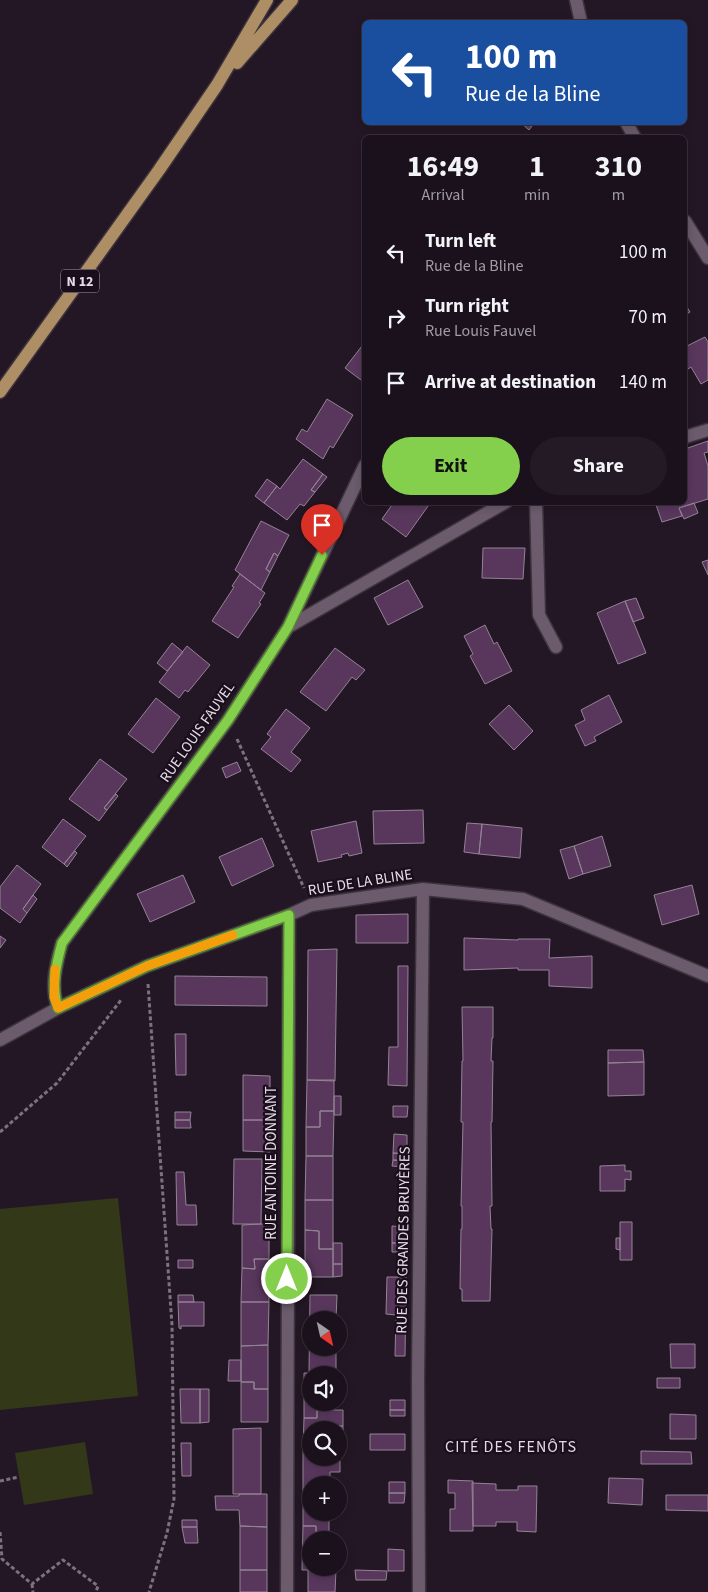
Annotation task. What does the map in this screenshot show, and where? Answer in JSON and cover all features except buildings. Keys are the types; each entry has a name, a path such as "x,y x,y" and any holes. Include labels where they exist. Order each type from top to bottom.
{"main road":[{"name":"N 12","path":"0,392 159,170 217,85 267,0"},
{"name":"N 12","path":"217,85 292,0"}],"street":[{"path":"576,0 581,20"},
{"path":"687,224 708,258"},
{"path":"687,437 708,430"},
{"name":"RUE LOUIS FAUVEL","path":"58,1008 54,997 54,972 62,943 228,720 288,627 362,471"},
{"path":"288,627 501,505"},
{"path":"536,505 539,615 556,647"},
{"name":"RUE DE LA BLINE","path":"0,1040 58,1008 147,966 289,915 311,905 423,889 523,899 708,976"},
{"name":"RUE DES GRANDES BRUYÈRES","path":"419,1592 418,1380 423,889"},
{"name":"RUE ANTOINE DONNANT","path":"287,1592 289,915"}],"path":[{"path":"228,720 311,905"},
{"path":"147,966 172,1325 174,1490 174,1499 166,1533 149,1592"},
{"path":"0,1132 58,1083 123,997"},
{"path":"0,1481 19,1477"},
{"path":"0,1532 2,1559 32,1584 33,1592"},
{"path":"32,1584 63,1560 98,1586 96,1592"}],"green space":[{"path":"118,1198 138,1396 0,1410 0,1209"},
{"path":"85,1442 93,1494 24,1505 15,1453"}],"slow traffic":[{"path":"55,969 54,997 58,1008 147,966 233,935"}],"district":[{"name":"CITÉ DES FENÔTS","path":"511,1446"}],"route":[{"path":"287,1279 289,915 147,966 58,1008 54,997 54,972 62,943 228,720 288,627 322,555"}]}
